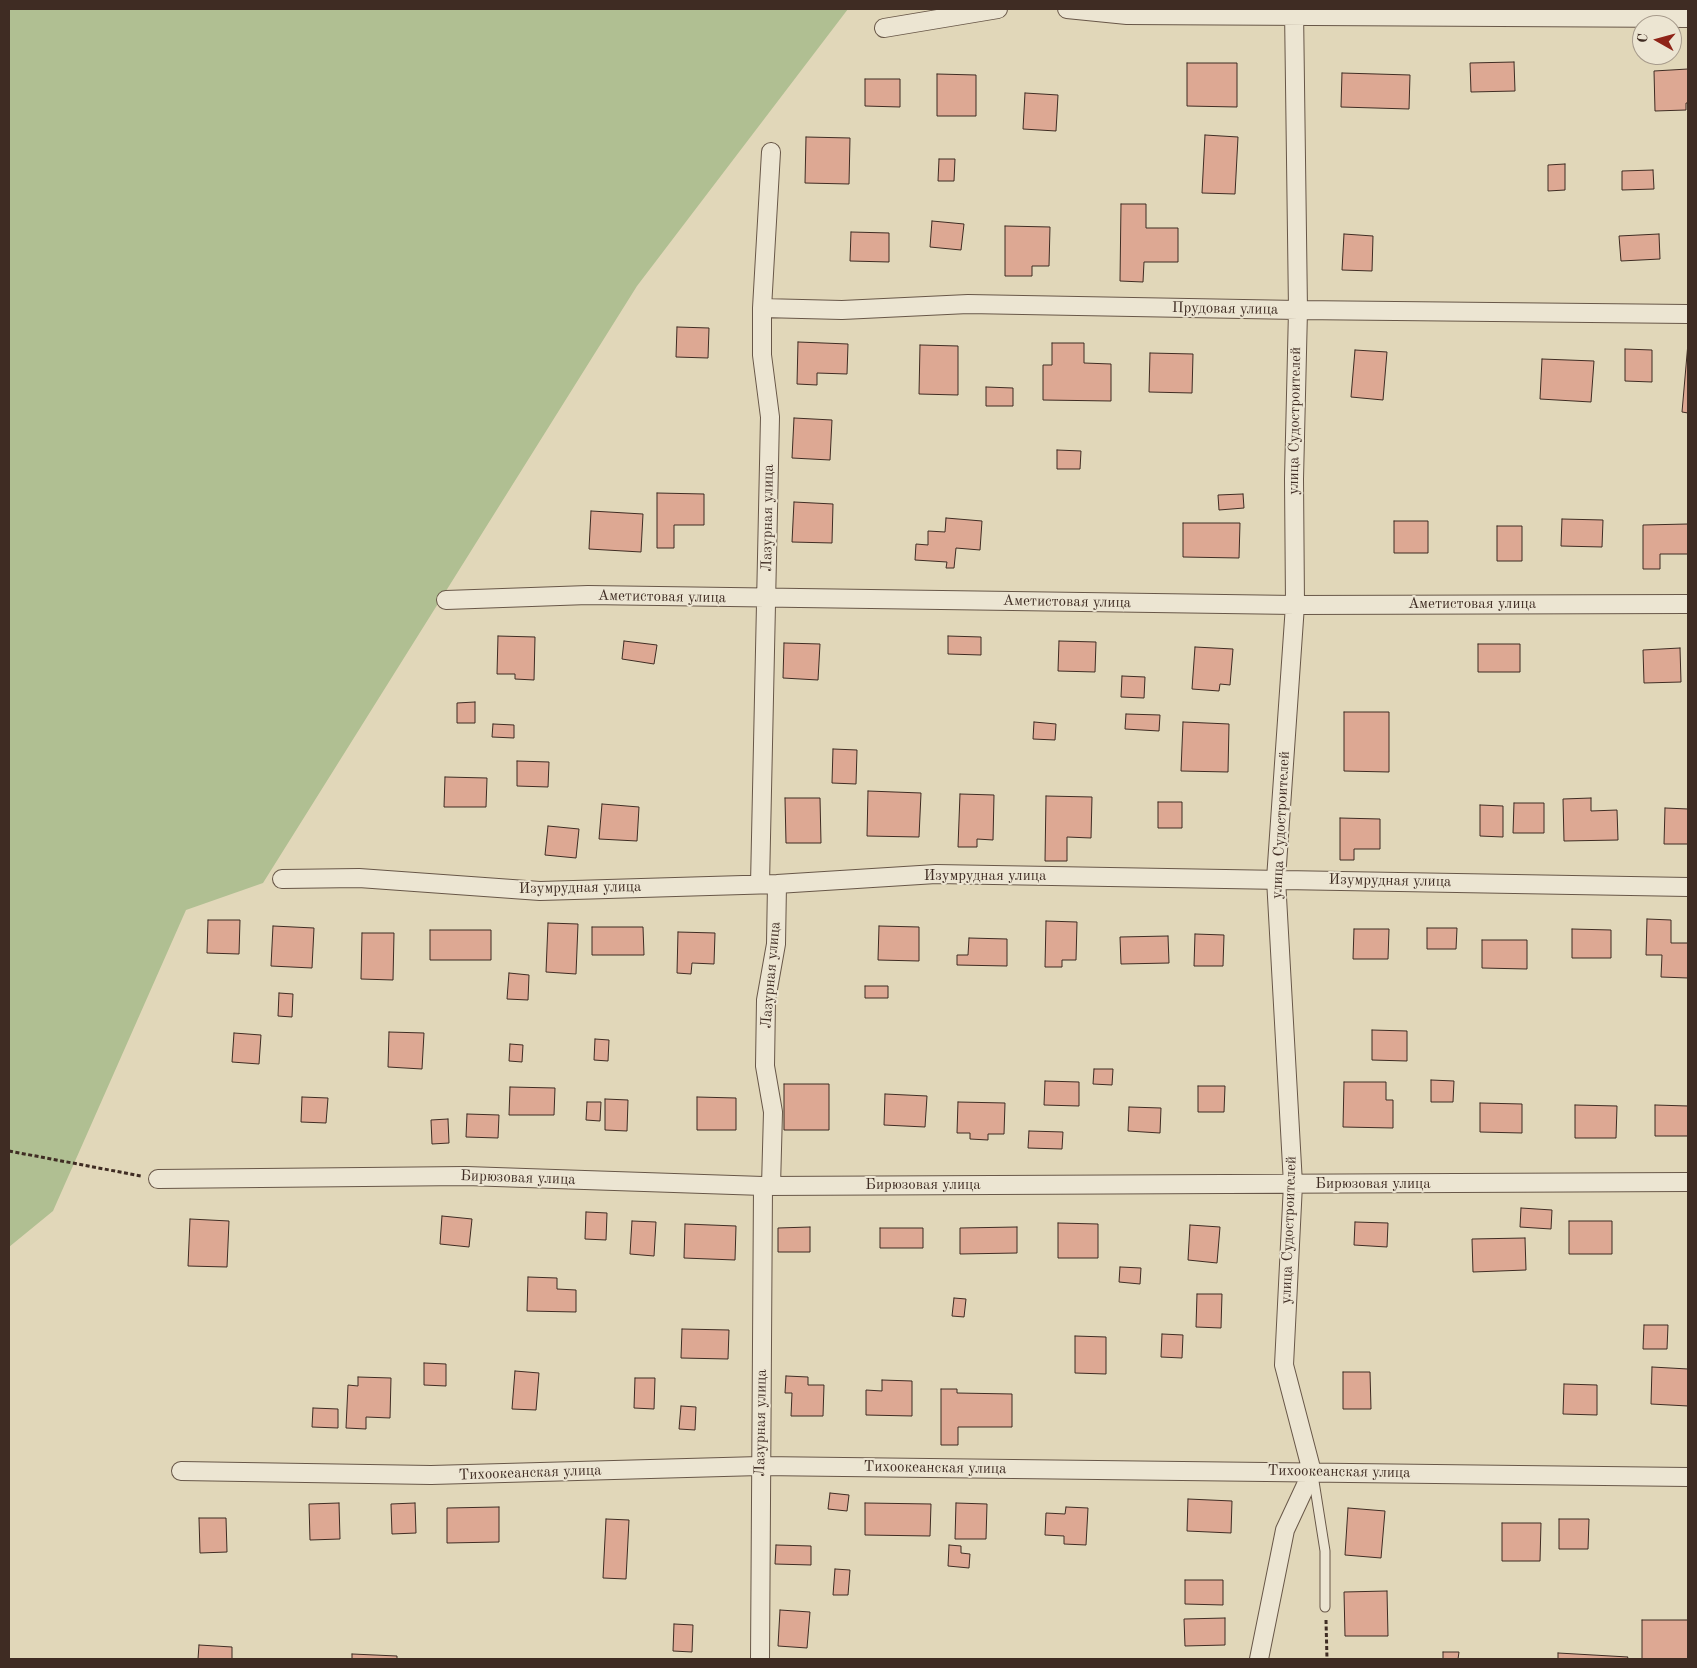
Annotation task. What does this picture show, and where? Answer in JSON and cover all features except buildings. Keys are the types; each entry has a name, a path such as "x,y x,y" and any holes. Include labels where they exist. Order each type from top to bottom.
{"street":[{"path":"884,28 998,9"},
{"path":"1068,9 1127,15 1293,13 1688,18"},
{"name":"улица Судостроителей","path":"1293,13 1298,310 1294,479 1294,605 1276,879 1294,1184 1284,1365 1312,1472"},
{"name":"Лазурная улица","path":"760,1659 760,1466 767,1186 773,1112 765,1066 766,1000 776,944 769,884 766,599 770,417 762,354 762,308 771,152"},
{"name":"Прудовая улица","path":"762,308 842,310 968,304 1688,314"},
{"name":"Аметистовая улица","path":"446,600 588,595 1294,605 1688,604"},
{"name":"Изумрудная улица","path":"282,879 359,878 540,891 769,884 936,874 1688,887"},
{"name":"Бирюзовая улица","path":"158,1179 466,1176 767,1186 1688,1182"},
{"name":"Тихоокеанская улица","path":"181,1471 431,1475 760,1466 1688,1477"},
{"path":"1259,1659 1285,1530 1312,1472"}],"lane":[{"path":"1312,1472 1325,1551 1326,1607"}],"path":[{"path":"9,1150 158,1179"},
{"path":"1326,1607 1327,1659"}],"green space":[{"path":"9,9 848,9 637,286 263,883 186,910 53,1211 9,1247"}]}
